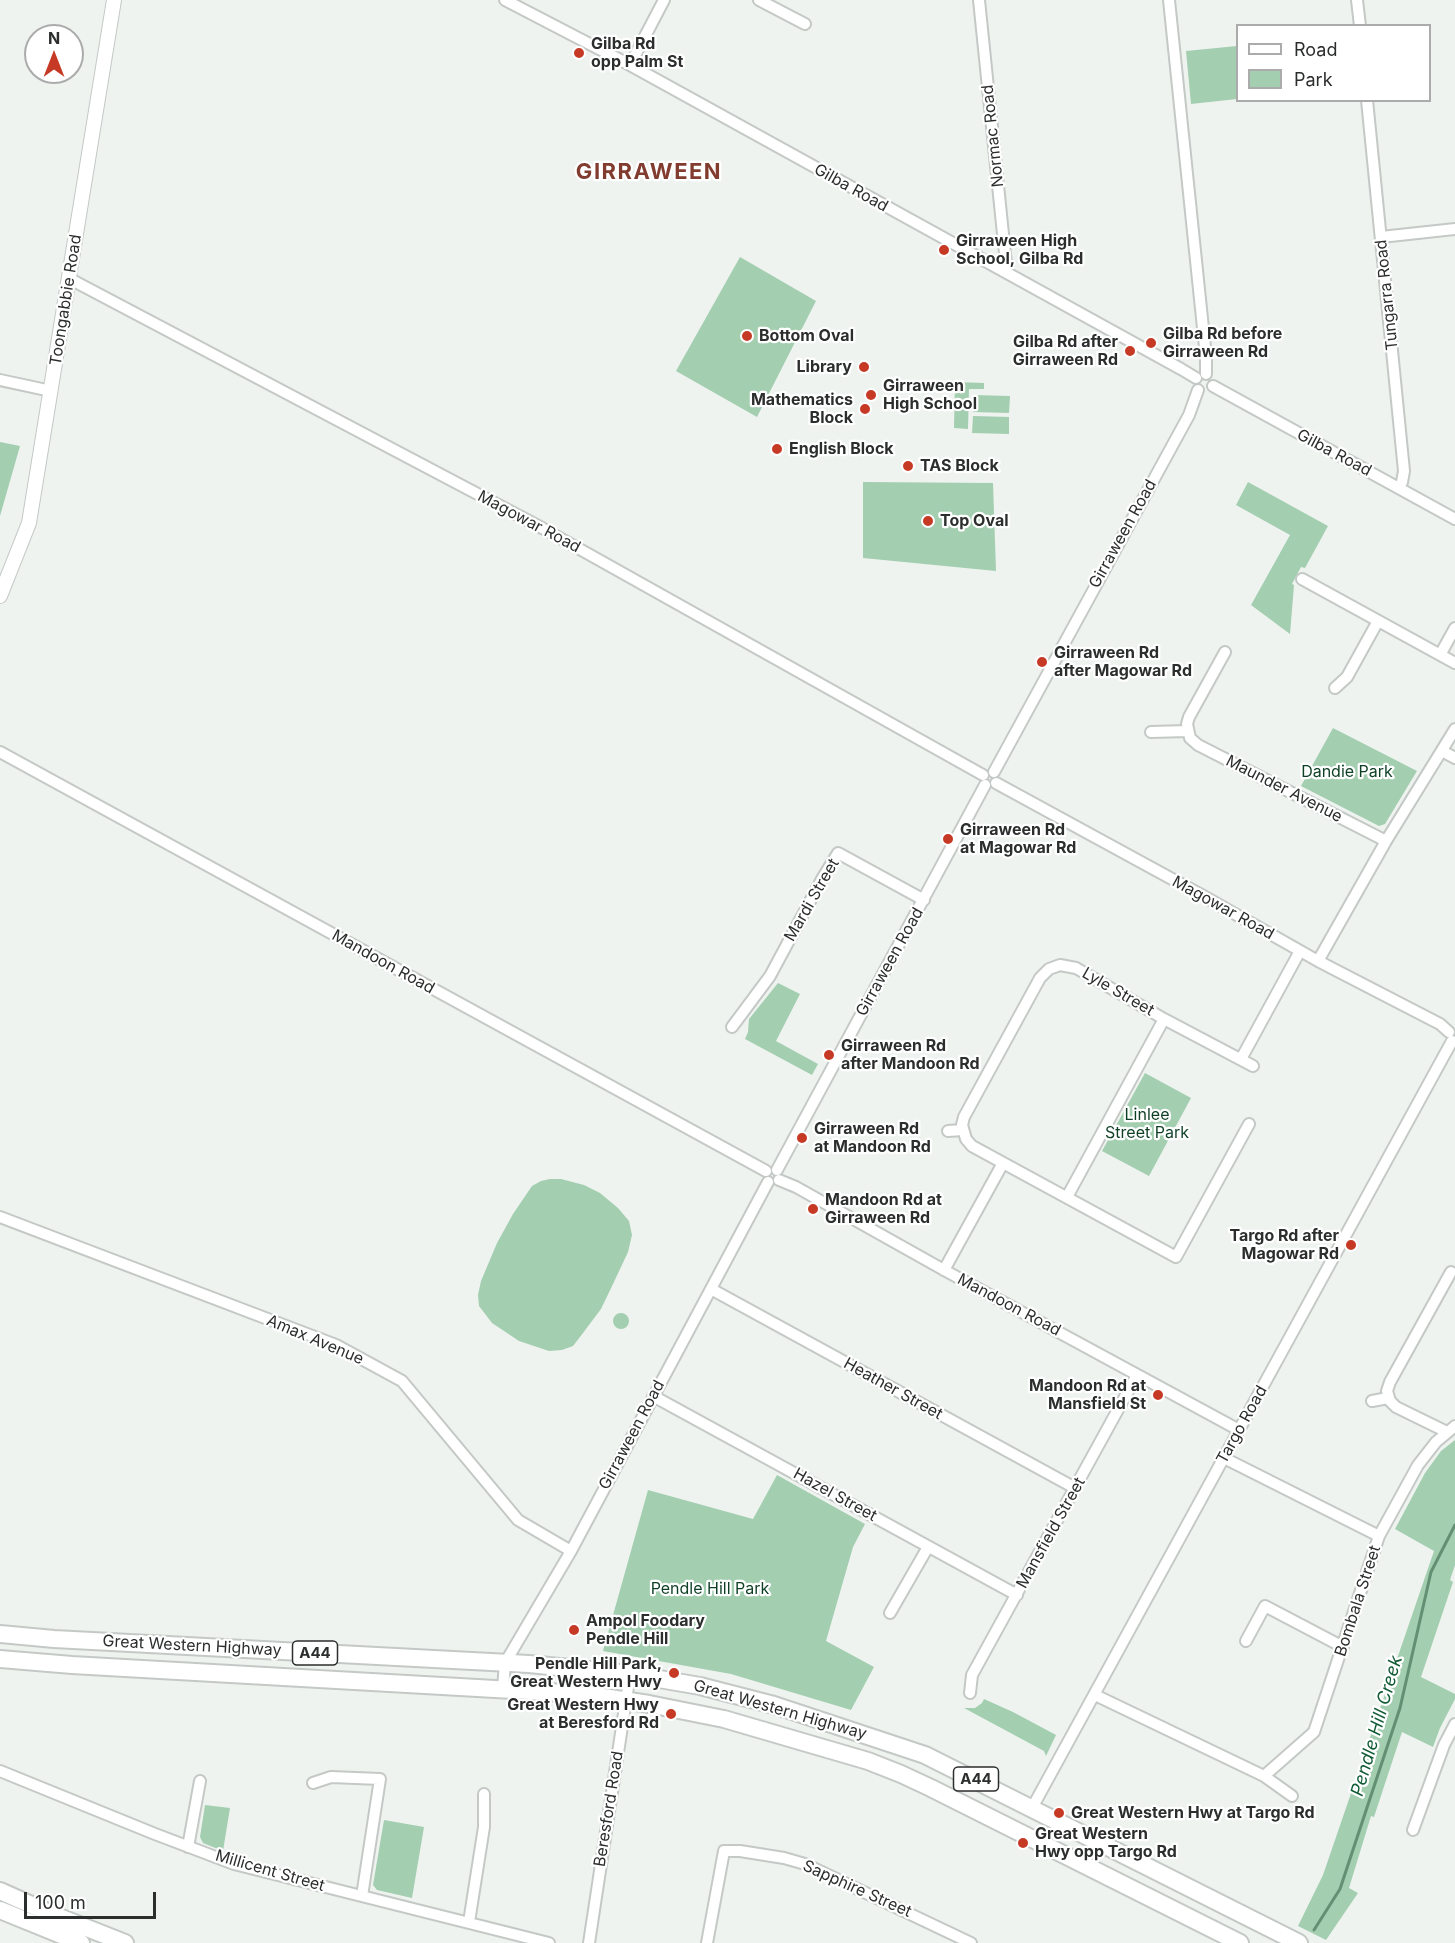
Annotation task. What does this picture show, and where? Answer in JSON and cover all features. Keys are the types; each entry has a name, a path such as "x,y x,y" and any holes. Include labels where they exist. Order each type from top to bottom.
{"highway":[{"name":"Great Western Highway","path":"0,1634 54,1639 576,1668 630,1674 700,1686 745,1697 901,1745 948,1765 1299,1943"},
{"name":"Great Western Highway","path":"0,1659 584,1694 723,1719 879,1766 931,1788 1240,1943"},
{"path":"0,1891 125,1943"},
{"path":"0,1910 81,1943"}],"main road":[{"name":"Toongabbie Road","path":"0,596 29,523 114,0"}],"street":[{"name":"Gilba Road","path":"506,0 523,4 1007,273 1201,376"},
{"path":"630,65 664,0"},
{"path":"759,0 805,24"},
{"name":"Normac Road","path":"979,0 1007,273"},
{"path":"1169,0 1206,357 1201,376 1195,386 1198,390 1207,392 1213,386 1212,378 1201,376"},
{"path":"1357,0 1360,24"},
{"name":"Tungarra Road","path":"1367,102 1404,471 1399,488"},
{"path":"1381,237 1455,229"},
{"name":"Magowar Road","path":"69,279 542,528 1318,961 1440,1024 1453,1036"},
{"path":"0,380 51,391"},
{"name":"Gilba Road","path":"1213,386 1455,519"},
{"name":"Girraween Road","path":"503,1689 505,1663 571,1551 772,1176 1189,415 1198,390"},
{"path":"1302,579 1455,663"},
{"path":"1335,688 1347,677 1378,621"},
{"path":"1440,655 1455,628"},
{"path":"1151,732 1187,731 1189,717 1225,652"},
{"path":"1318,961 1386,841 1455,729"},
{"name":"Maunder Avenue","path":"1187,731 1190,738 1198,745 1386,841"},
{"name":"Mandoon Road","path":"0,752 1239,1430"},
{"path":"1442,752 1455,758"},
{"name":"Mardi Street","path":"732,1027 770,976 838,853 924,900"},
{"path":"1241,1059 1300,951"},
{"name":"Lyle Street","path":"963,1130 964,1117 1040,978 1049,969 1060,965 1076,968 1164,1019 1253,1066"},
{"path":"1067,1197 1164,1019"},
{"name":"Targo Road","path":"1032,1808 1453,1036"},
{"path":"948,1131 963,1130 972,1146 1176,1257 1249,1124"},
{"path":"944,1270 1003,1163"},
{"name":"Amax Avenue","path":"0,1217 336,1345 402,1381 518,1520 571,1551"},
{"path":"1451,1272 1390,1382 1388,1391 1388,1398 1395,1407 1451,1429"},
{"name":"Heather Street","path":"711,1289 1075,1488"},
{"name":"Mansfield Street","path":"970,1693 972,1675 1137,1374"},
{"name":"Hazel Street","path":"653,1396 1017,1595"},
{"path":"1372,1401 1388,1398"},
{"name":"Bombala Street","path":"1264,1776 1314,1732 1379,1536 1428,1450 1451,1429"},
{"path":"1224,1458 1379,1536"},
{"path":"890,1613 928,1547"},
{"path":"1246,1641 1265,1606 1343,1647"},
{"name":"Beresford Road","path":"589,1943 630,1674"},
{"path":"1095,1695 1264,1776 1292,1796"},
{"path":"1413,1830 1444,1745 1455,1724"},
{"name":"Millicent Street","path":"0,1770 234,1864 549,1943"},
{"path":"313,1783 331,1777 380,1779 362,1896"},
{"path":"188,1847 200,1781"},
{"path":"469,1922 484,1827 484,1794"},
{"name":"Sapphire Street","path":"707,1943 724,1851 740,1851 784,1858 805,1864 971,1943"}],"green space":[{"path":"1236,46 1236,99 1191,104 1186,51"},
{"name":"Bottom Oval","path":"740,257 816,301 757,417 676,371"},
{"path":"955,382 984,383 984,389 969,389 968,429 954,428"},
{"path":"973,395 1010,396 1009,413 973,412"},
{"path":"973,416 1009,417 1009,434 972,433"},
{"path":"0,442 20,446 0,516"},
{"name":"Top Oval","path":"863,482 993,483 996,571 863,558"},
{"path":"1248,482 1328,526 1305,568 1301,567 1292,584 1294,585 1290,634 1251,605 1290,535 1236,505"},
{"name":"Dandie Park","path":"1333,728 1417,771 1385,824 1379,826 1301,786"},
{"path":"778,983 800,994 776,1041 818,1064 812,1075 745,1039 749,1019"},
{"name":"Linlee Street Park","path":"1145,1073 1191,1098 1149,1176 1102,1151"},
{"path":"550,1179 561,1179 584,1185 600,1193 629,1221 632,1235 628,1252 601,1309 573,1346 549,1351 519,1341 492,1323 479,1306 478,1295 481,1281 497,1243 513,1214 532,1186"},
{"path":"618,1313 624,1313 629,1321 627,1327 618,1329 613,1324 613,1318"},
{"path":"1455,1440 1455,1565 1450,1580 1453,1582 1421,1677 1455,1694 1455,1699 1433,1747 1402,1732 1374,1817 1371,1816 1349,1888 1358,1893 1326,1940 1298,1926 1323,1875 1434,1551 1395,1529 1425,1473 1441,1451"},
{"name":"Pendle Hill Park","path":"777,1475 865,1524 853,1547 826,1641 874,1667 851,1710 731,1674 603,1651 648,1490 753,1519"},
{"path":"984,1699 1056,1735 1046,1756 1044,1751 964,1708 975,1708"},
{"path":"205,1805 230,1808 223,1851 203,1843 200,1837"},
{"path":"384,1820 424,1827 412,1898 377,1890 373,1885"}],"waterway":[{"name":"Pendle Hill Creek","path":"1314,1930 1340,1889 1400,1708 1431,1572 1455,1525"}],"place":[{"name":"Gilba Rd opp Palm St","path":"579,53"},
{"name":"Girraween High School, Gilba Rd","path":"944,250"},
{"name":"Bottom Oval","path":"747,336"},
{"name":"Gilba Rd before Girraween Rd","path":"1151,343"},
{"name":"Gilba Rd after Girraween Rd","path":"1130,351"},
{"name":"Library","path":"864,367"},
{"name":"Girraween High School","path":"871,395"},
{"name":"Mathematics Block","path":"865,409"},
{"name":"English Block","path":"777,449"},
{"name":"TAS Block","path":"908,466"},
{"name":"Top Oval","path":"928,521"},
{"name":"Girraween Rd after Magowar Rd","path":"1042,662"},
{"name":"Girraween Rd at Magowar Rd","path":"948,839"},
{"name":"Girraween Rd after Mandoon Rd","path":"829,1055"},
{"name":"Girraween Rd at Mandoon Rd","path":"802,1138"},
{"name":"Mandoon Rd at Girraween Rd","path":"813,1209"},
{"name":"Targo Rd after Magowar Rd","path":"1351,1245"},
{"name":"Mandoon Rd at Mansfield St","path":"1158,1395"},
{"name":"Ampol Foodary Pendle Hill","path":"574,1630"},
{"name":"Pendle Hill Park, Great Western Hwy","path":"674,1673"},
{"name":"Great Western Hwy at Beresford Rd","path":"671,1714"},
{"name":"Great Western Hwy at Targo Rd","path":"1059,1813"},
{"name":"Great Western Hwy opp Targo Rd","path":"1023,1843"}],"district":[{"name":"GIRRAWEEN","path":"649,172"}]}
